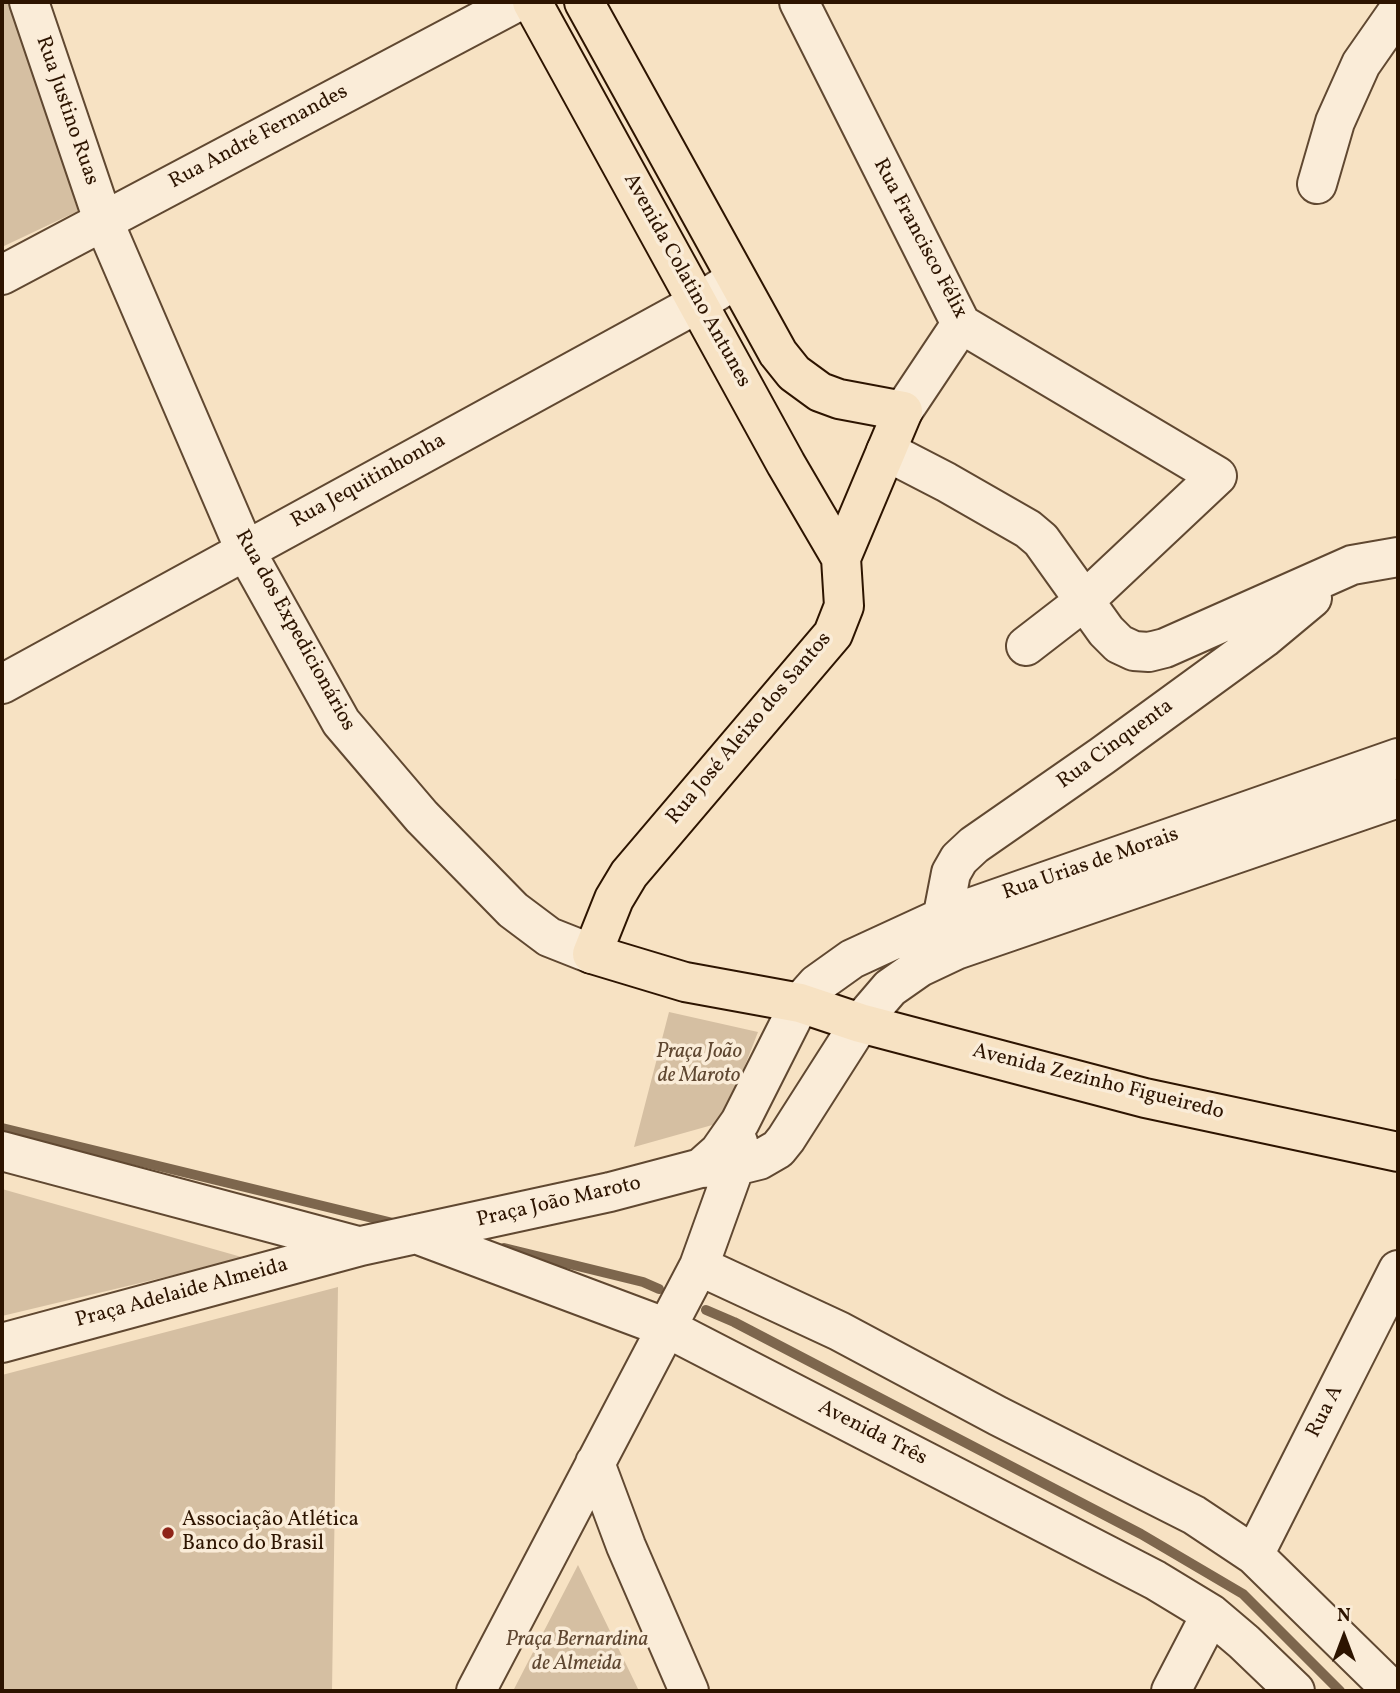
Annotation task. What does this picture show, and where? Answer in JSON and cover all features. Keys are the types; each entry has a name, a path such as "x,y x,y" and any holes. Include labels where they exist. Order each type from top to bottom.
{"main road":[{"name":"Avenida Colatino Antunes","path":"532,2 841,558"},
{"path":"583,2 778,353 806,383 839,400 903,411"},
{"name":"Rua José Aleixo dos Santos","path":"592,954 614,899 629,874 833,635 844,606 841,558 903,411"},
{"name":"Rua dos Expedicionários","path":"592,954 685,982 800,1003"},
{"name":"Avenida Zezinho Figueiredo","path":"800,1003 860,1023 1145,1098 1398,1152"}],"street":[{"name":"Rua André Fernandes","path":"2,275 517,2"},
{"name":"Rua Francisco Félix","path":"799,2 961,324 1217,475 1083,602"},
{"path":"1317,184 1335,122 1361,64 1398,10"},
{"name":"Rua Justino Ruas","path":"21,12 103,220"},
{"name":"Rua dos Expedicionários","path":"103,220 246,550 341,722 422,817 513,910 549,937 592,954"},
{"name":"Rua Jequitinhonha","path":"4,694 246,550 698,303 736,279"},
{"name":"Rua José Aleixo dos Santos","path":"903,411 961,324"},
{"path":"886,451 1028,529 1046,546 1106,631 1119,644 1134,651 1149,652 1165,648 1352,565 1398,557"},
{"name":"Rua Cinquenta","path":"936,959 941,918 951,873 959,859 974,845 1264,638 1352,565"},
{"path":"1026,646 1083,602"},
{"name":"Rua Urias de Morais","path":"800,1003 817,984 852,959 941,918 1398,758"},
{"name":"Rua Urias de Morais","path":"860,1023 890,988 936,959 1398,798"},
{"path":"476,1691 699,1266 724,1154 800,1003"},
{"name":"Praça João Maroto","path":"416,1234 610,1192 724,1154 759,1160 778,1149 860,1023"},
{"name":"Praça Adelaide Almeida","path":"2,1152 361,1246"},
{"name":"Praça Adelaide Almeida","path":"2,1343 361,1246 416,1234"},
{"name":"Avenida Três","path":"416,1234 667,1328 1155,1580 1211,1614 1295,1691"},
{"path":"699,1266 839,1331 1194,1515 1254,1555 1393,1691"},
{"name":"Rua A","path":"1254,1555 1398,1270"},
{"path":"595,1463 626,1546 689,1691"},
{"path":"1171,1691 1211,1614"}],"green space":[{"path":"2,2 12,2 78,211 2,247"},
{"name":"Praça João de Maroto","path":"669,1012 758,1032 723,1122 634,1147"},
{"path":"2,1189 245,1258 2,1316"},
{"name":"Associação Atlética Banco do Brasil","path":"338,1287 332,1691 2,1691 2,1375"},
{"name":"Praça Bernardina de Almeida","path":"578,1565 639,1691 513,1691"}],"waterway":[{"path":"2,1128 393,1223"},
{"path":"504,1248 643,1282 659,1289"},
{"path":"706,1310 734,1322 1141,1534 1243,1594 1340,1691"}],"place":[{"name":"Associação Atlética Banco do Brasil","path":"168,1533"}]}
